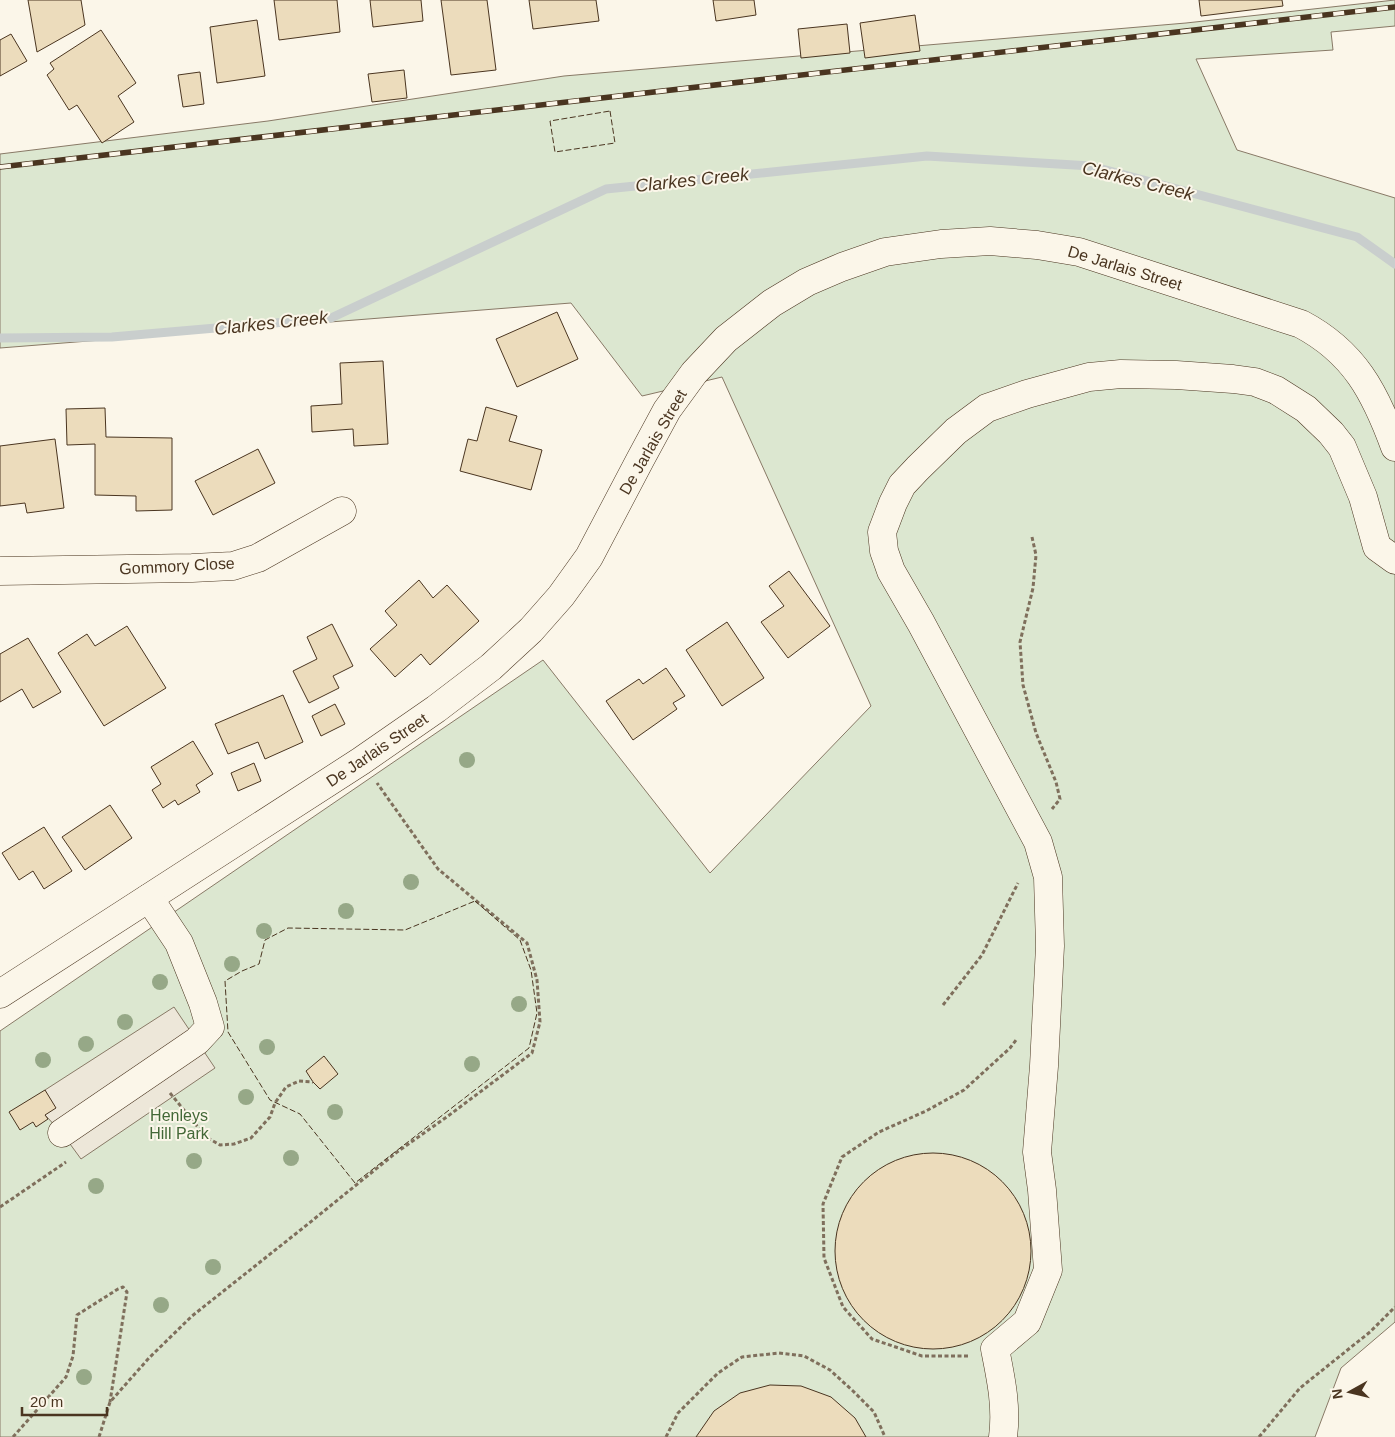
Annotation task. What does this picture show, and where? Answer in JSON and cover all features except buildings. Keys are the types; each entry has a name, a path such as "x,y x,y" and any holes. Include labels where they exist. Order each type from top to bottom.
{"street":[{"name":"De Jarlais Street","path":"0,994 361,761 436,710 490,667 531,630 561,596 589,558 667,410 694,373 726,339 772,303 807,282 842,267 885,252 941,244 990,241 1037,245 1079,252 1301,324 1318,333 1348,358 1368,385 1385,418 1395,447"},
{"path":"1003,1437 1005,1421 1003,1391 995,1349 1027,1322 1048,1270 1037,1152 1044,1066 1050,946 1048,877 1038,842 921,623 890,571 884,551 882,532 893,503 902,485 918,468 956,431 987,408 1027,394 1089,378 1120,374 1233,379 1255,382 1276,390 1306,409 1331,433 1342,447 1363,497 1378,547 1395,560"},
{"name":"Gommory Close","path":"0,572 233,566 258,558 342,511"},
{"path":"62,1133 196,1041 210,1027 203,1003 179,943 149,898"}],"path":[{"path":"110,1402 149,1358 192,1316 397,1152 532,1053 540,1022 537,980 527,943 438,869 361,761"},
{"path":"995,1349 964,1357 922,1356 872,1339 843,1306 824,1258 823,1204 842,1157 879,1132 926,1111 964,1090 1010,1048 1047,1002"},
{"path":"155,1069 173,1097 206,1137 220,1145 234,1144 251,1138 270,1117 275,1103 286,1087 299,1081 313,1082"},
{"path":"0,1207 78,1154 62,1133"},
{"path":"13,1437 66,1377 73,1356 77,1315 123,1287 127,1292 110,1402 99,1437"},
{"path":"1260,1437 1300,1388 1370,1332 1395,1306"},
{"path":"666,1437 678,1414 718,1373 742,1357 779,1353 804,1356 830,1370 874,1412 884,1437"}],"green space":[{"name":"Henleys Hill Park","path":"1395,0 1395,26 1331,32 1333,50 1196,59 1237,150 1395,198 1395,1322 1341,1368 1315,1437 0,1437 0,1031 543,660 710,873 871,706 722,377 642,396 571,303 0,348 0,154 268,121 564,76 1186,23"}],"shaded area":[{"path":"174,1007 215,1068 81,1159 62,1133 45,1115 45,1090"}],"waterway":[{"name":"Clarkes Creek","path":"0,338 112,337 331,318 606,189 927,156 1091,166 1357,237 1395,264"}],"railway":[{"path":"0,167 1395,7"}],"fence":[{"path":"610,111 615,143 555,152 550,121 610,111"},
{"path":"475,901 520,940 531,970 537,1013 529,1048 355,1183 300,1114 270,1100 228,1032 225,981 259,964 265,940 288,928 405,930 475,901"}]}
